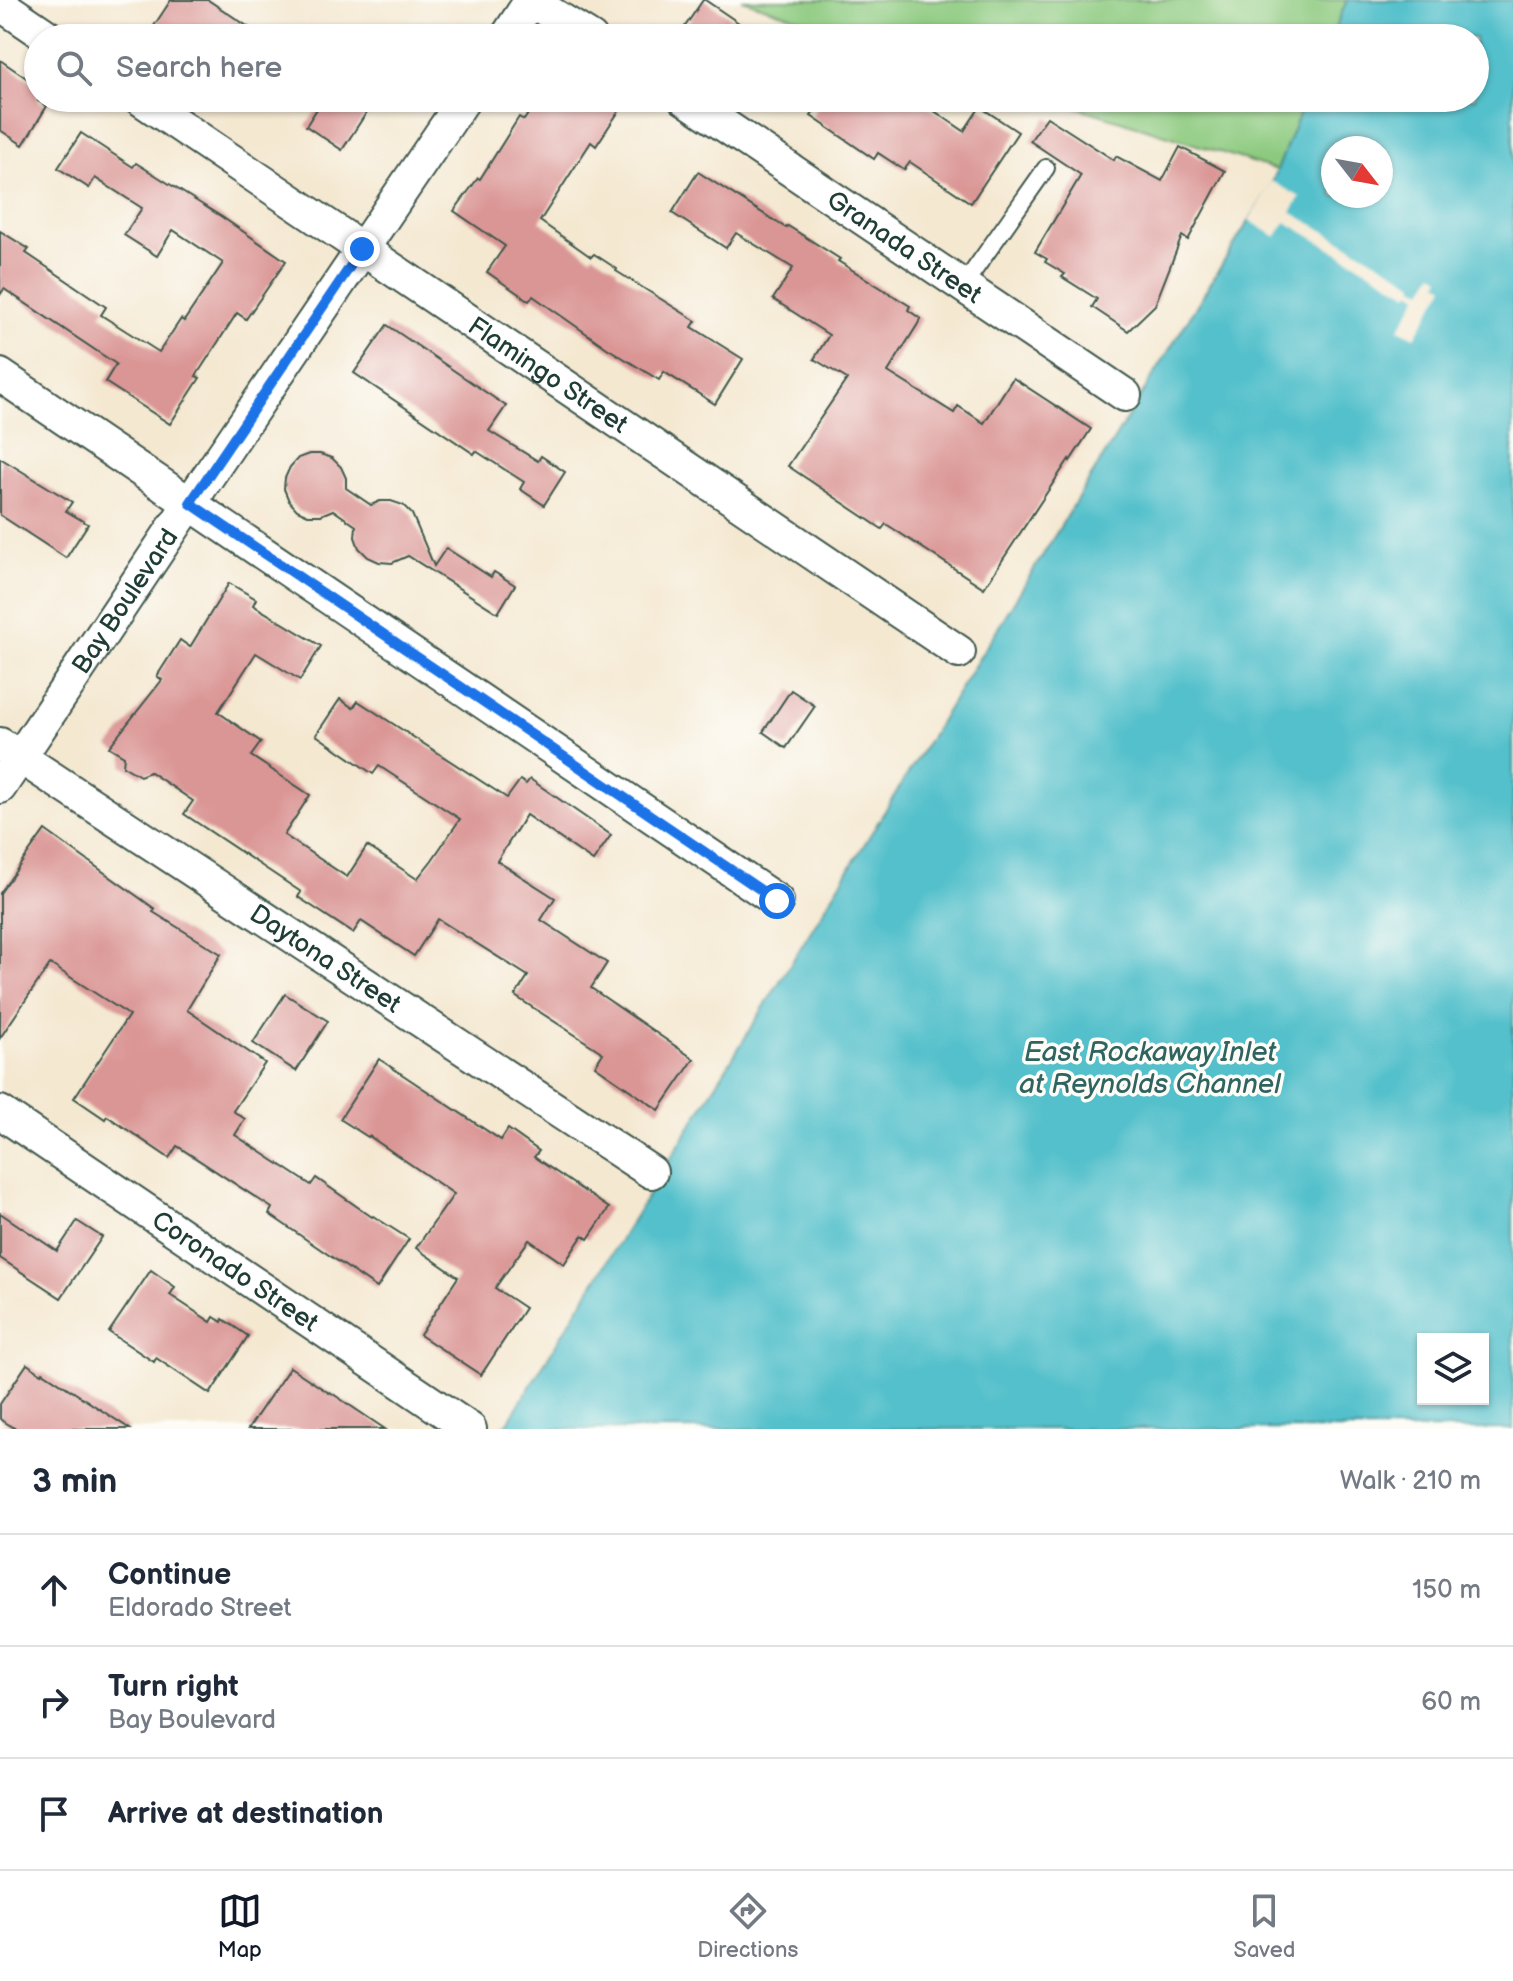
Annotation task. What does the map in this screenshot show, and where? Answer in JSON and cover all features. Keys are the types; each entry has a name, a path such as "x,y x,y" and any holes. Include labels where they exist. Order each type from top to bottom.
{"street":[{"path":"515,24 531,1 568,24"},
{"path":"0,4 29,24"},
{"name":"Flamingo Street","path":"160,112 959,652"},
{"name":"Bay Boulevard","path":"0,787 10,751 190,503 455,112"},
{"name":"Granada Street","path":"705,112 1125,395"},
{"path":"0,375 777,901"},
{"name":"Daytona Street","path":"10,751 651,1172"},
{"name":"Coronado Street","path":"0,1112 470,1429"}],"lane":[{"path":"963,286 1046,168"}],"green space":[{"path":"742,0 1347,0 1337,24 817,24"},
{"path":"1092,112 1300,112 1277,170"}],"water":[{"name":"East Rockaway Inlet at Reynolds Channel","path":"1347,0 1513,0 1513,1429 500,1429 508,1422 1271,185 1300,112 1489,112 1489,24 1337,24"}],"pier":[{"path":"1272,181 1300,197 1291,212 1415,283 1414,286 1423,290 1434,273 1441,277 1438,282 1445,286 1415,337 1399,329 1419,295 1411,291 1409,294 1286,222 1276,237 1249,220"}],"building":[{"path":"171,0 208,0 244,24 155,24"},
{"path":"705,0 740,24 687,24"},
{"path":"0,60 24,76 24,112 43,112 23,145 0,130"},
{"path":"315,112 367,112 342,150 306,126"},
{"path":"529,112 618,112 596,146 591,142 540,221 591,257 594,254 696,321 692,327 743,359 715,404 664,372 659,380 533,296 529,301 487,272 505,246 454,211 480,179 519,117 524,120"},
{"path":"814,112 936,112 964,131 977,112 988,112 1018,132 971,203 910,162 904,170 878,153 874,159 811,116"},
{"path":"1047,117 1114,160 1116,156 1162,181 1180,147 1225,171 1188,240 1182,236 1155,305 1128,331 1092,307 1097,299 1062,277 1065,274 1035,252 1081,175 1030,141"},
{"path":"81,133 133,167 136,163 286,261 246,319 237,313 196,376 200,378 170,424 105,382 116,364 4,289 0,295 0,231 29,249 26,253 106,307 101,315 159,352 223,263 173,230 157,256 124,235 142,208 95,178 89,188 58,168"},
{"path":"698,172 786,228 788,226 910,306 908,310 921,319 888,372 954,413 958,406 984,423 1013,378 1091,429 984,588 886,524 882,529 788,466 847,379 814,359 829,335 773,299 793,268 736,233 726,248 672,213"},
{"path":"387,325 506,406 489,431 538,461 541,456 565,472 544,505 520,489 524,482 476,451 474,454 354,373"},
{"path":"309,454 332,458 341,467 346,488 371,505 391,501 403,505 412,514 434,566 446,548 491,577 494,572 515,585 498,613 408,556 392,563 368,557 359,548 355,537 356,526 333,510 321,515 308,515 297,510 284,489 285,478 298,458"},
{"path":"0,458 72,502 66,511 88,524 66,558 0,515"},
{"path":"229,583 256,599 253,605 321,646 300,680 256,653 218,712 261,742 251,756 310,795 284,835 347,877 367,846 417,879 460,819 379,766 373,774 316,735 340,699 353,708 358,701 507,798 520,780 526,784 530,779 611,835 593,861 526,815 497,861 555,898 541,920 607,963 591,988 694,1059 659,1110 595,1066 603,1053 515,996 528,976 438,919 414,956 361,921 353,933 298,897 301,892 184,814 193,801 150,772 140,776 123,766 124,756 109,747 162,680 157,676 180,640 190,647"},
{"path":"791,690 815,706 786,748 763,732"},
{"path":"45,830 155,909 153,912 221,954 187,1010 265,1063 233,1111 245,1119 235,1135 311,1185 316,1178 409,1239 377,1288 269,1214 272,1208 177,1146 169,1158 107,1116 105,1119 74,1098 129,1015 50,964 0,1038 0,893"},
{"path":"285,994 328,1021 296,1071 253,1043"},
{"path":"379,1059 501,1140 508,1129 539,1151 534,1157 609,1208 588,1239 583,1235 564,1264 529,1240 495,1288 525,1308 481,1375 420,1335 458,1277 416,1248 454,1194 340,1119"},
{"path":"0,1213 57,1251 77,1221 102,1237 61,1298 0,1258"},
{"path":"151,1270 175,1287 170,1295 211,1322 214,1317 222,1322 223,1319 248,1336 210,1394 156,1358 154,1362 109,1332"},
{"path":"27,1364 130,1429 16,1429 0,1419 0,1404"},
{"path":"290,1367 330,1392 385,1429 248,1429"}],"route":[{"path":"362,249 190,503 777,901"}]}
